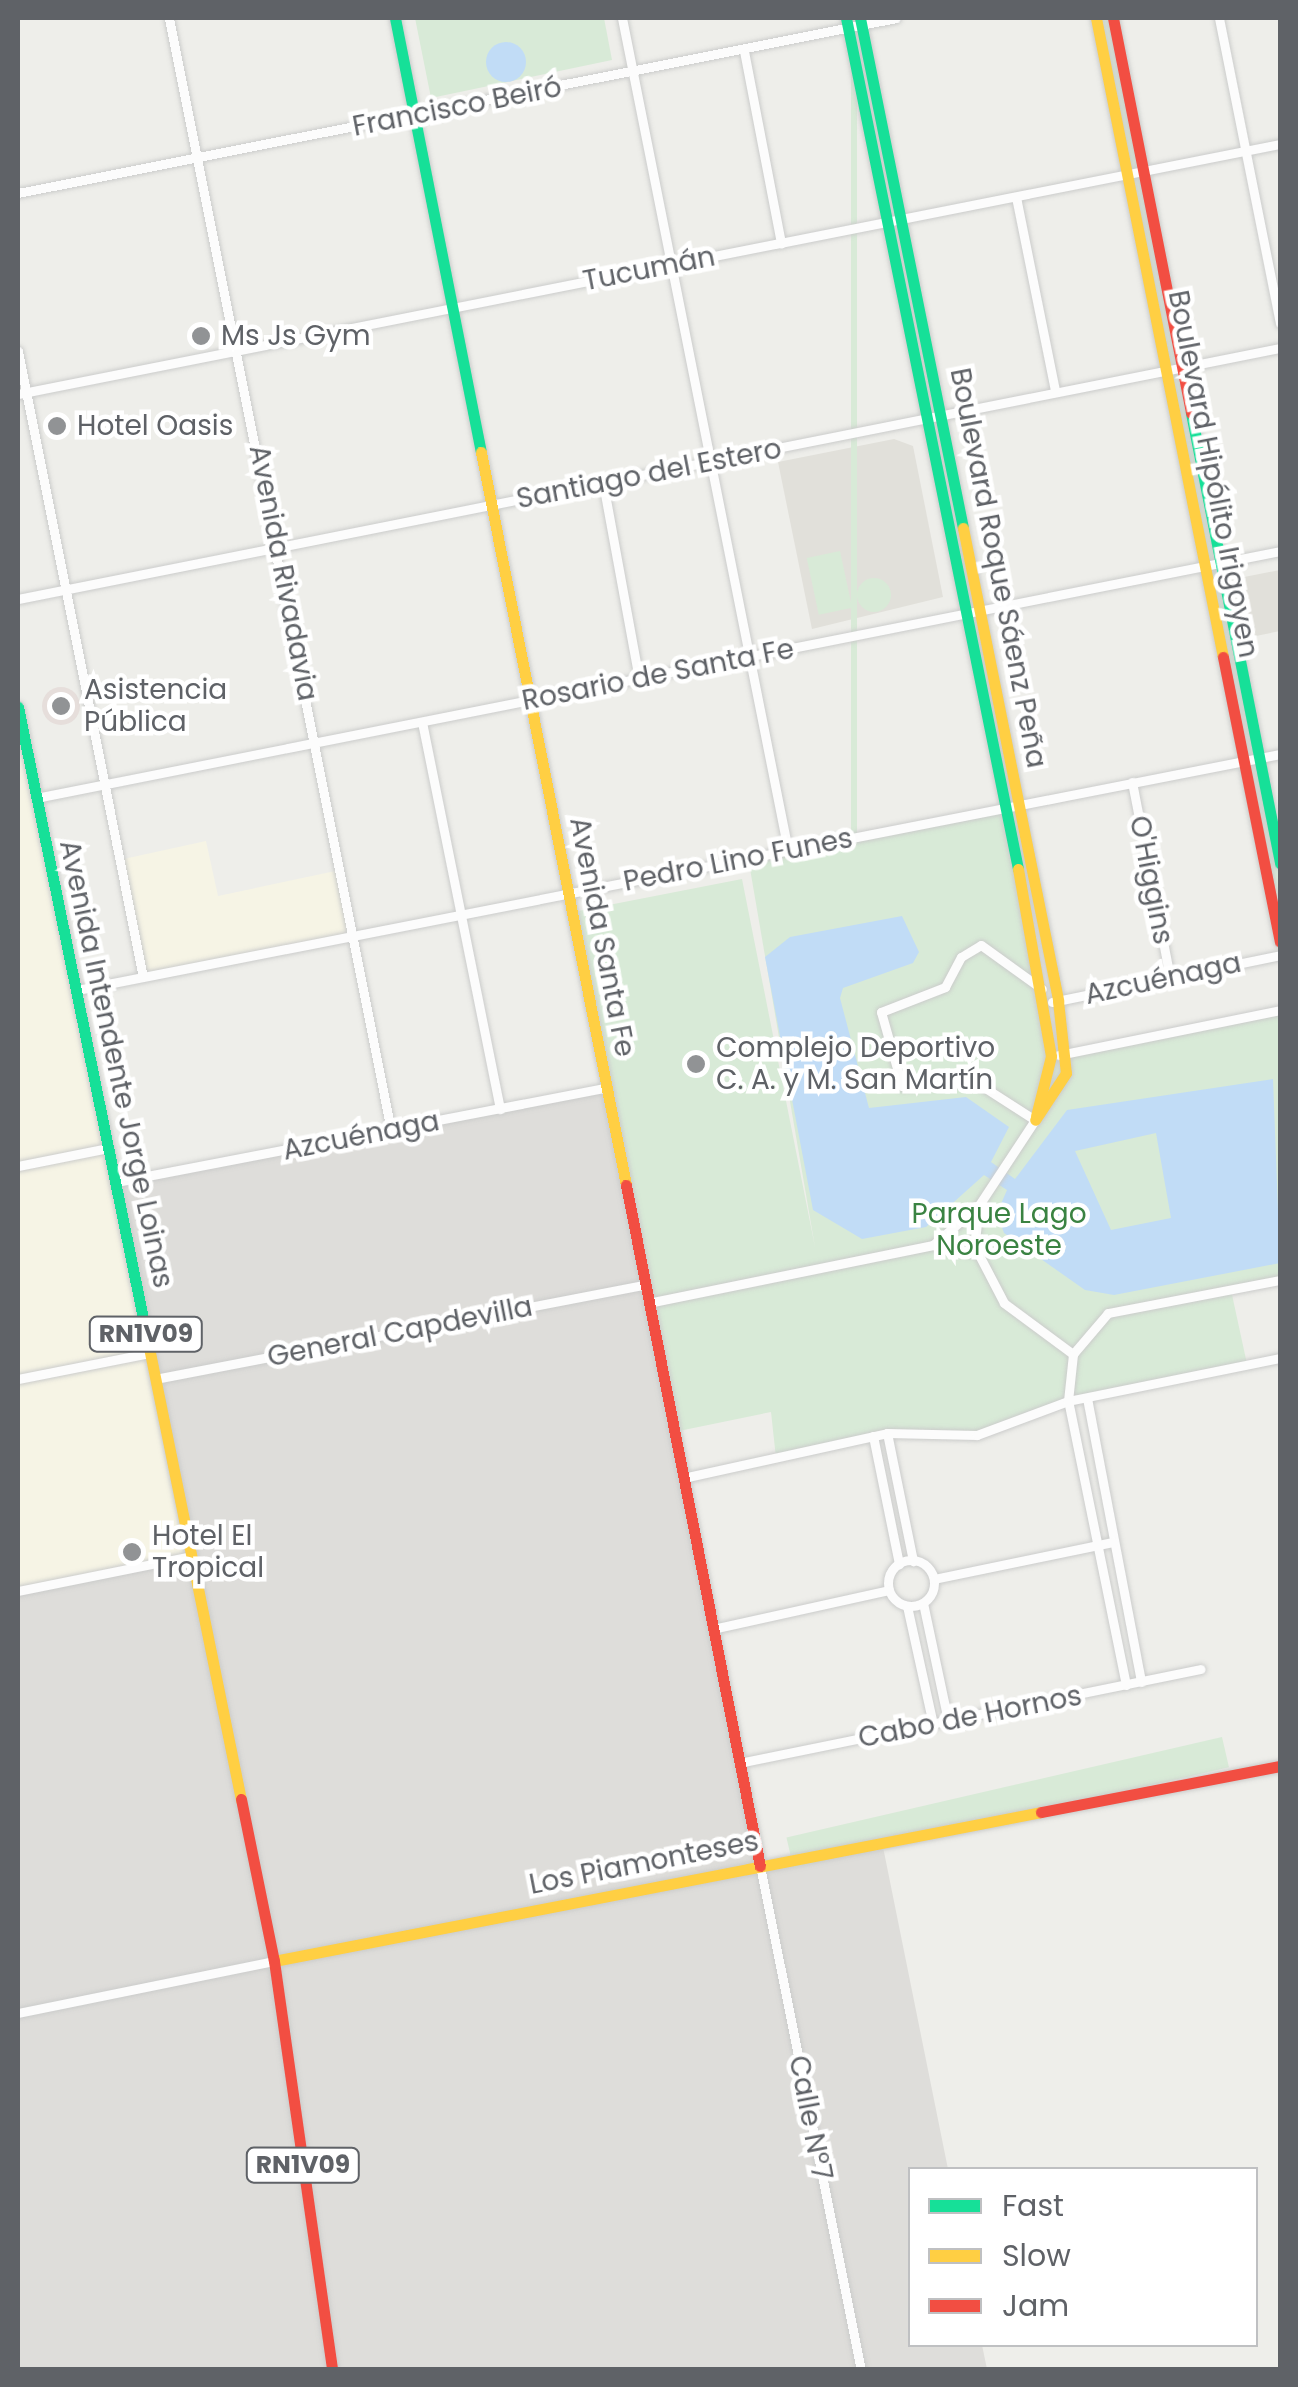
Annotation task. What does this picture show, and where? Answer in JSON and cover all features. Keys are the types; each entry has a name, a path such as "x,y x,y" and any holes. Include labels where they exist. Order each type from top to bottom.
{"street":[{"name":"Avenida Rivadavia","path":"169,18 240,350 391,1130"},
{"name":"Avenida Santa Fe","path":"395,18 760,1866"},
{"path":"622,18 788,850"},
{"name":"Francisco Beiró","path":"18,193 634,74 744,51 846,22 896,18"},
{"name":"Boulevard Hipólito Irigoyen","path":"1096,18 1280,941"},
{"name":"Boulevard Hipólito Irigoyen","path":"1113,18 1280,863"},
{"path":"1219,18 1280,323"},
{"name":"Boulevard Roque Sáenz Peña","path":"861,21 1020,805 1051,1003 1066,1054 1058,1096 1035,1120 1010,1164 979,1205 933,1245"},
{"name":"Boulevard Roque Sáenz Peña","path":"846,22 1004,808 1042,989 1051,1003 1051,1056 1035,1120"},
{"path":"744,51 781,243"},
{"name":"Tucumán","path":"22,393 1280,144"},
{"path":"1016,196 1055,390"},
{"name":"Santiago del Estero","path":"18,599 1280,348"},
{"path":"18,351 22,393 67,590 143,977"},
{"path":"603,483 639,678"},
{"name":"Rosario de Santa Fe","path":"36,798 1280,551"},
{"name":"Avenida Intendente Jorge Loinas","path":"18,707 20,733 77,990 274,1961"},
{"path":"422,722 500,1109"},
{"name":"Pedro Lino Funes","path":"77,990 1280,754"},
{"name":"O'Higgins","path":"1132,782 1170,977"},
{"path":"1035,1120 973,1080 902,1086 881,1012 945,987 961,957 981,945 1042,989"},
{"name":"Azcuénaga","path":"1051,1003 1280,955"},
{"path":"1051,1056 1280,1010"},
{"name":"Azcuénaga","path":"116,1182 606,1088"},
{"path":"18,1166 108,1148"},
{"path":"979,1205 974,1250 1004,1303 1073,1354"},
{"path":"648,1303 933,1245 974,1250"},
{"path":"1126,1685 1068,1400 1073,1354 1108,1314 1280,1280"},
{"name":"General Capdevilla","path":"155,1379 644,1284"},
{"path":"18,1380 149,1352"},
{"path":"683,1478 888,1433 977,1435 1068,1400 1280,1358"},
{"path":"1087,1398 1141,1682"},
{"path":"888,1433 913,1561 934,1579"},
{"path":"873,1436 899,1564 889,1590"},
{"path":"934,1579 1113,1542"},
{"path":"18,1591 192,1556"},
{"path":"899,1564 913,1561"},
{"path":"934,1579 922,1604 948,1722"},
{"path":"713,1629 889,1590"},
{"path":"889,1590 908,1606 932,1724"},
{"path":"908,1606 922,1604"},
{"name":"Cabo de Hornos","path":"739,1763 1201,1669"},
{"name":"Los Piamonteses","path":"18,2013 1280,1766"},
{"name":"Calle Nº7","path":"760,1866 861,2370"},
{"name":"RN1V09","path":"274,1961 332,2370"}],"shaded area":[{"path":"894,439 913,446 943,597 812,629 778,462"},
{"path":"1280,570 1280,631 1251,637 1239,578"},
{"name":"Asistencia Pública","path":"61,687 74,693 80,706 74,719 61,725 48,719 42,706 48,693"},
{"path":"18,707 192,1556 18,1591"},
{"path":"206,841 218,896 340,870 353,937 143,977 119,860"},
{"path":"606,1088 760,1865 882,1842 948,2167 908,2167 908,2347 982,2347 987,2369 18,2370 18,1591 192,1556 116,1182"}],"green space":[{"path":"415,18 604,18 612,60 431,98"},
{"path":"851,18 857,18 857,987 851,987"},
{"path":"1096,18 1113,18 1280,863 1280,941"},
{"path":"840,551 852,608 819,615 807,558"},
{"path":"874,578 886,583 891,595 886,607 874,612 862,607 857,595 862,583"},
{"name":"Parque Lago Noroeste","path":"1003,808 1051,1056 1280,1010 1280,1280 1231,1290 1247,1364 1087,1398 977,1435 887,1433 776,1458 771,1412 674,1432 648,1303 820,1272 654,1298 578,911 742,879 815,1247 748,857"},
{"path":"1222,1737 1229,1767 793,1868 786,1838"}],"water":[{"path":"506,42 520,48 526,62 520,76 506,82 492,76 486,62 492,48"},
{"path":"902,916 919,952 913,963 843,988 840,998 869,1108 966,1097 1009,1127 991,1162 1015,1179 1067,1110 1273,1079 1280,1263 1114,1295 1085,1290 1004,1233 997,1213 1007,1190 984,1175 926,1227 862,1239 813,1210 765,957 790,937","holes":["1156,1133 1171,1218 1111,1230 1075,1151"]}],"traffic: fast":[{"path":"395,18 481,452"},
{"path":"846,18 1018,869"},
{"path":"860,18 963,528"},
{"path":"1191,413 1280,863"},
{"path":"18,707 144,1323"}],"traffic: slow":[{"path":"1096,18 1223,657"},
{"path":"481,452 626,1185"},
{"path":"963,528 1058,1001 1066,1073 1035,1120"},
{"path":"1018,869 1051,1056 1036,1116"},
{"path":"144,1323 241,1799"},
{"path":"274,1961 1041,1812"}],"traffic: jam":[{"path":"1113,18 1191,413"},
{"path":"1223,657 1280,941"},
{"path":"626,1185 760,1866"},
{"path":"1041,1812 1280,1766"},
{"path":"241,1799 274,1961 332,2370"}],"place":[{"name":"Ms Js Gym","path":"201,336"},
{"name":"Hotel Oasis","path":"57,426"},
{"name":"Asistencia Pública","path":"61,706"},
{"name":"Complejo Deportivo C. A. y M. San Martín","path":"696,1064"},
{"name":"Hotel El Tropical","path":"132,1552"}]}
